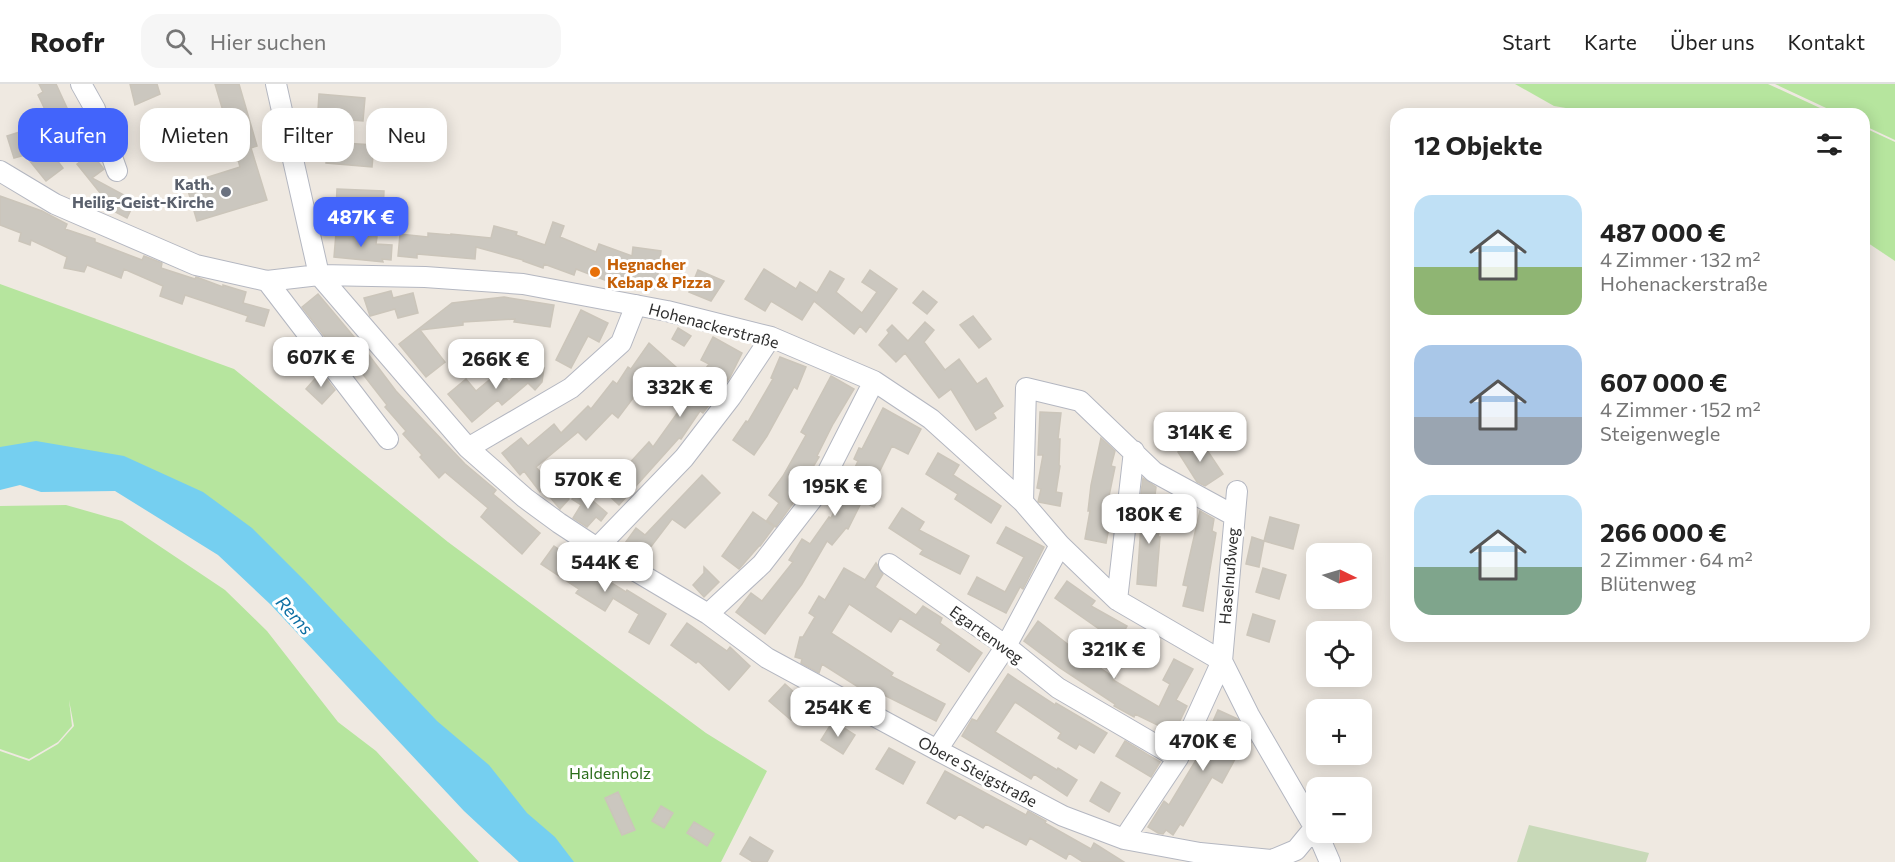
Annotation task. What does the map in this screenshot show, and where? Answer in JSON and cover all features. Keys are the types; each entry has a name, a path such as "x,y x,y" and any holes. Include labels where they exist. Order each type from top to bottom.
{"street":[{"path":"81,84 95,109 117,171"},
{"path":"276,84 319,275"},
{"name":"Hohenackerstraße","path":"0,171 55,204 184,261 267,281 319,275 425,277 522,284 636,305 771,337 874,381 931,419 1023,502 1060,545 1117,600 1222,661"},
{"name":"Obere Steigstraße","path":"319,275 468,448 525,498 597,548 708,614 767,657 1063,816 1124,839 1200,853 1272,860 1299,856 1308,843"},
{"path":"267,281 388,438"},
{"path":"468,448 571,388 621,343 636,305"},
{"path":"597,548 684,458 771,337"},
{"path":"708,614 762,564 817,493 874,381"},
{"path":"1023,502 1026,388 1080,401 1154,472 1233,515"},
{"path":"1117,600 1134,451"},
{"name":"Haselnußweg","path":"1222,661 1233,515 1237,491"},
{"path":"937,750 1006,646 1060,545"},
{"name":"Egartenweg","path":"889,564 1006,646 1058,688 1178,758"},
{"path":"1124,839 1178,758 1222,661"},
{"path":"1222,661 1249,715 1306,813"},
{"path":"1322,843 1330,862"}],"green space":[{"path":"1515,84 1768,84 1820,108 1566,108 1554,106"},
{"path":"1775,84 1895,84 1895,140 1870,128 1870,108 1826,108"},
{"path":"1870,130 1895,142 1895,261 1870,244"},
{"name":"Haldenholz","path":"0,284 234,369 448,542 706,733 767,771 721,862 573,862 216,511 0,451"},
{"path":"66,505 122,521 225,590 267,631 338,722 376,751 479,862 0,862 0,751 29,761 58,744 74,726 69,700 72,726 58,742 29,759 0,749 0,506"},
{"path":"1529,825 1649,853 1646,862 1517,862"}],"water":[{"name":"Rems","path":"36,441 124,456 203,492 252,528 437,721 489,765 527,813 555,837 574,862 519,862 464,811 270,604 218,555 115,491 41,492 20,485 0,490 0,447"}],"building":[{"path":"39,84 56,84 67,108 44,108 38,95 43,92"},
{"path":"130,84 157,84 160,94 135,105"},
{"name":"Kath. Heilig-Geist-Kirche","path":"215,84 239,84 246,108 222,108"},
{"path":"319,94 365,98 363,121 354,120 354,108 318,108"},
{"name":"Kath. Heilig-Geist-Kirche","path":"250,122 257,146 251,148 267,200 197,221 186,184 240,167 239,162 250,162"},
{"path":"18,132 18,157 14,158 7,136"},
{"path":"354,144 366,144 366,162 372,162 372,167 326,163 354,162"},
{"path":"31,162 58,162 63,168 46,181"},
{"path":"98,162 104,169 92,178 135,201 127,218 96,202 101,194 77,164"},
{"path":"337,189 384,191 383,213 336,210"},
{"path":"0,196 42,211 67,224 65,229 95,239 95,242 142,260 144,256 162,263 161,268 246,292 243,303 269,310 264,326 246,321 248,316 185,295 182,304 160,296 163,286 124,269 121,278 87,265 84,272 64,268 67,257 31,240 30,245 19,241 21,233 0,225"},
{"path":"553,222 564,226 560,237 596,252 599,244 632,256 633,247 661,251 656,289 636,286 637,280 613,276 610,282 576,269 574,275 544,264 543,268 476,247 475,259 417,254 417,258 398,256 400,234 428,237 428,233 451,234 491,238 494,226 517,232 516,235 545,245"},
{"path":"336,233 377,237 376,244 392,245 391,260 382,259 383,262 334,257"},
{"path":"764,269 796,289 800,282 817,293 830,271 844,279 836,292 862,313 877,292 862,282 870,270 897,289 866,332 860,326 854,334 814,301 802,320 771,301 765,311 745,299"},
{"path":"698,270 724,281 711,301 689,292"},
{"path":"391,291 393,298 413,293 418,313 398,318 395,309 370,316 364,298"},
{"path":"923,291 937,302 927,314 913,303"},
{"path":"318,294 396,391 465,464 496,490 493,494 540,533 522,554 481,517 488,508 445,472 439,478 403,434 406,431 385,407 387,405 355,364 351,368 332,346 302,307"},
{"path":"504,297 554,305 550,327 514,322 515,319 463,322 463,325 420,330 445,362 426,377 399,344 452,303"},
{"path":"581,310 608,323 599,342 588,336 571,368 556,360"},
{"path":"973,316 991,339 979,348 960,325"},
{"path":"925,322 934,330 924,342 945,370 959,359 977,384 986,378 1003,406 993,413 996,418 976,430 951,389 939,398 905,353 896,362 879,345 889,333 887,330 892,325 908,341"},
{"path":"678,328 691,336 684,346 672,339"},
{"path":"713,337 742,353 730,377 703,413 700,411 681,439 679,438 619,505 604,491 649,442 653,447 686,401 684,399 709,364 701,360"},
{"path":"297,341 312,359 307,367 288,355"},
{"path":"649,343 676,367 665,379 655,369 618,418 612,413 586,440 578,432 536,467 550,484 540,492 524,471 520,475 502,453 521,438 528,446 554,424 561,433 588,406 591,409 613,381 617,384 628,367 631,369"},
{"path":"532,356 544,368 542,382 535,390 528,383 502,405 498,400 472,422 448,394 466,379 476,391 500,371 509,382"},
{"path":"780,357 806,367 797,389 794,387 754,455 733,440 746,421 748,422 773,379 771,378"},
{"path":"321,372 335,390 322,404 306,389"},
{"path":"831,376 854,389 799,490 801,492 776,527 767,520 779,503 769,495 783,476 806,435 801,432"},
{"path":"883,408 921,429 908,454 892,446 869,493 879,498 874,507 862,501 848,529 846,528 832,545 827,541 802,584 765,634 736,612 751,593 762,601 793,562 789,560 802,539 810,544 829,517 831,518 858,461 854,459 859,448 862,449"},
{"path":"1040,412 1061,413 1058,439 1060,439 1060,466 1056,492 1062,493 1060,506 1038,502 1041,489 1037,488 1043,455 1038,455"},
{"path":"1101,438 1115,451 1111,466 1115,467 1109,496 1106,522 1110,522 1106,543 1085,539 1090,511 1088,511 1091,485"},
{"path":"1199,438 1223,474 1205,486 1197,482 1178,452"},
{"path":"938,453 959,465 953,475 1001,506 991,523 955,499 958,494 926,474"},
{"path":"702,475 720,493 685,528 672,519 643,557 625,543 636,528 645,535"},
{"path":"1143,478 1156,487 1154,503 1140,501"},
{"path":"555,481 569,499 560,509 544,490"},
{"path":"580,490 607,513 601,521 596,517 587,527 573,518 581,505 572,499"},
{"path":"1143,505 1164,509 1158,537 1160,537 1156,586 1137,584"},
{"path":"902,508 924,522 919,530 969,556 960,574 920,554 923,550 889,528"},
{"path":"1200,511 1214,519 1212,531 1216,533 1203,611 1183,606 1188,586 1183,585"},
{"path":"753,512 774,527 739,569 722,556"},
{"path":"1270,517 1299,525 1293,549 1264,541"},
{"path":"1006,527 1044,547 1023,589 1020,587 1006,613 968,594 977,577 1005,592 1024,557 997,543"},
{"path":"1252,537 1264,541 1259,567 1246,564"},
{"path":"554,546 626,592 627,590 666,614 649,644 629,632 639,614 613,598 605,611 576,593 579,589 541,564"},
{"path":"876,563 883,574 875,587 916,615 923,606 942,618 940,623 982,653 969,672 937,650 941,644 900,618 891,632 849,604 831,633 893,673 891,676 945,704 936,721 880,693 877,699 822,664 819,673 801,663 802,659 795,657 800,637 803,637 815,617 809,613 819,596 825,600 844,568 865,580"},
{"path":"704,567 719,582 704,597 693,585 704,573"},
{"path":"1263,568 1286,575 1279,599 1256,592"},
{"path":"1067,581 1095,601 1091,606 1127,626 1125,630 1154,647 1143,665 1125,655 1128,651 1097,634 1099,629 1055,598"},
{"path":"1253,614 1275,621 1269,642 1247,635"},
{"path":"1038,621 1069,647 1115,678 1113,680 1159,707 1170,684 1163,680 1174,659 1193,669 1176,700 1187,706 1174,733 1135,714 1134,717 1114,706 1115,704 1024,641"},
{"path":"687,623 727,651 730,647 750,666 729,690 698,661 696,663 671,645"},
{"path":"1008,674 1055,705 1056,703 1107,733 1094,753 1079,744 1076,749 1058,738 1061,733 1015,702 995,732 1077,780 1067,796 1034,774 1031,779 962,736 972,719 977,721"},
{"path":"785,684 806,703 791,720 769,701"},
{"path":"1218,710 1238,719 1235,732 1251,742 1246,753 1240,750 1222,783 1212,777 1183,826 1180,824 1173,835 1166,830 1163,834 1158,833 1148,827 1164,801 1169,805 1196,760"},
{"path":"833,721 855,735 843,754 821,740"},
{"path":"1125,741 1160,762 1151,777 1116,756"},
{"path":"889,748 915,762 903,784 876,769"},
{"path":"945,771 1026,815 1028,811 1091,849 1094,843 1124,862 1083,862 1069,853 1066,859 1030,838 1026,845 986,824 983,828 959,814 955,819 927,803"},
{"path":"1101,782 1120,793 1109,812 1090,801"},
{"path":"618,792 635,830 622,835 605,798"},
{"path":"661,806 673,813 664,828 652,821"},
{"path":"694,822 714,834 707,846 687,833"},
{"path":"750,837 773,851 767,862 753,862 740,854"}],"place":[{"name":"Kath. Heilig-Geist-Kirche","path":"226,192"},
{"name":"Hegnacher Kebap & Pizza","path":"595,272"}]}
